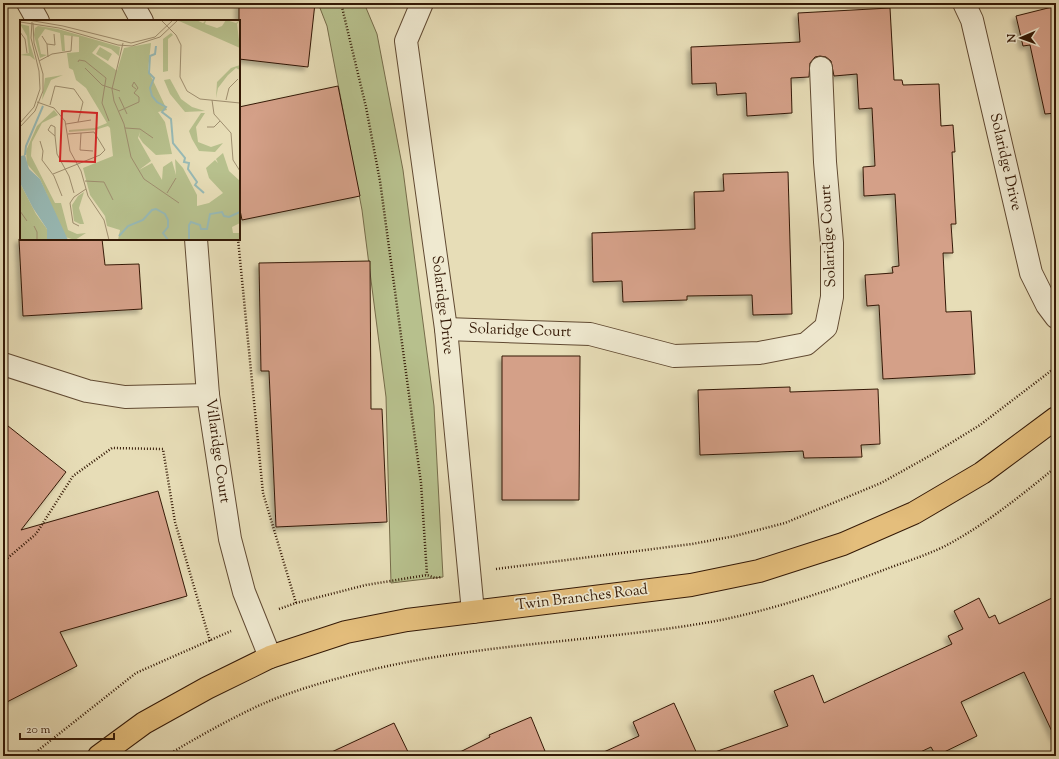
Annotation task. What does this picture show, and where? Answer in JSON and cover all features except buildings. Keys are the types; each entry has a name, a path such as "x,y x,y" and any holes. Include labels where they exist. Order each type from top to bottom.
{"main road":[{"name":"Twin Branches Road","path":"99,756 150,720 207,688 270,657 346,632 407,620 691,585 759,571 843,544 914,513 982,473 1056,418"}],"street":[{"path":"28,3 37,20"},
{"path":"132,3 141,20"},
{"name":"Solaridge Drive","path":"422,3 406,42 446,329 473,612"},
{"name":"Solaridge Drive","path":"964,3 972,20 1031,273 1047,305 1056,317"},
{"name":"Solaridge Court","path":"446,329 590,334 674,356 759,353 806,344 826,327 832,297 832,243 825,162 821,68"},
{"name":"Villaridge Court","path":"196,240 208,396 230,539 244,592 270,657"},
{"path":"3,364 87,391 125,397 208,396"}],"path":[{"path":"341,3 366,107 380,180 421,483 427,575"},
{"path":"238,240 263,493 296,603"},
{"path":"31,756 136,673 296,603 366,585 427,575 435,578 469,572 692,544 735,536 785,523 881,483 934,454 980,425 1056,367"},
{"path":"3,562 36,534 73,476 112,448 163,449 175,522 210,641"},
{"path":"166,756 197,737 259,706 308,687 363,672 453,655 652,631 718,620 793,602 853,582 954,542 1016,499 1056,467"}],"green space":[{"path":"318,3 364,3 377,34 403,170 434,406 443,577 391,583 386,397 362,210 327,26"}]}
